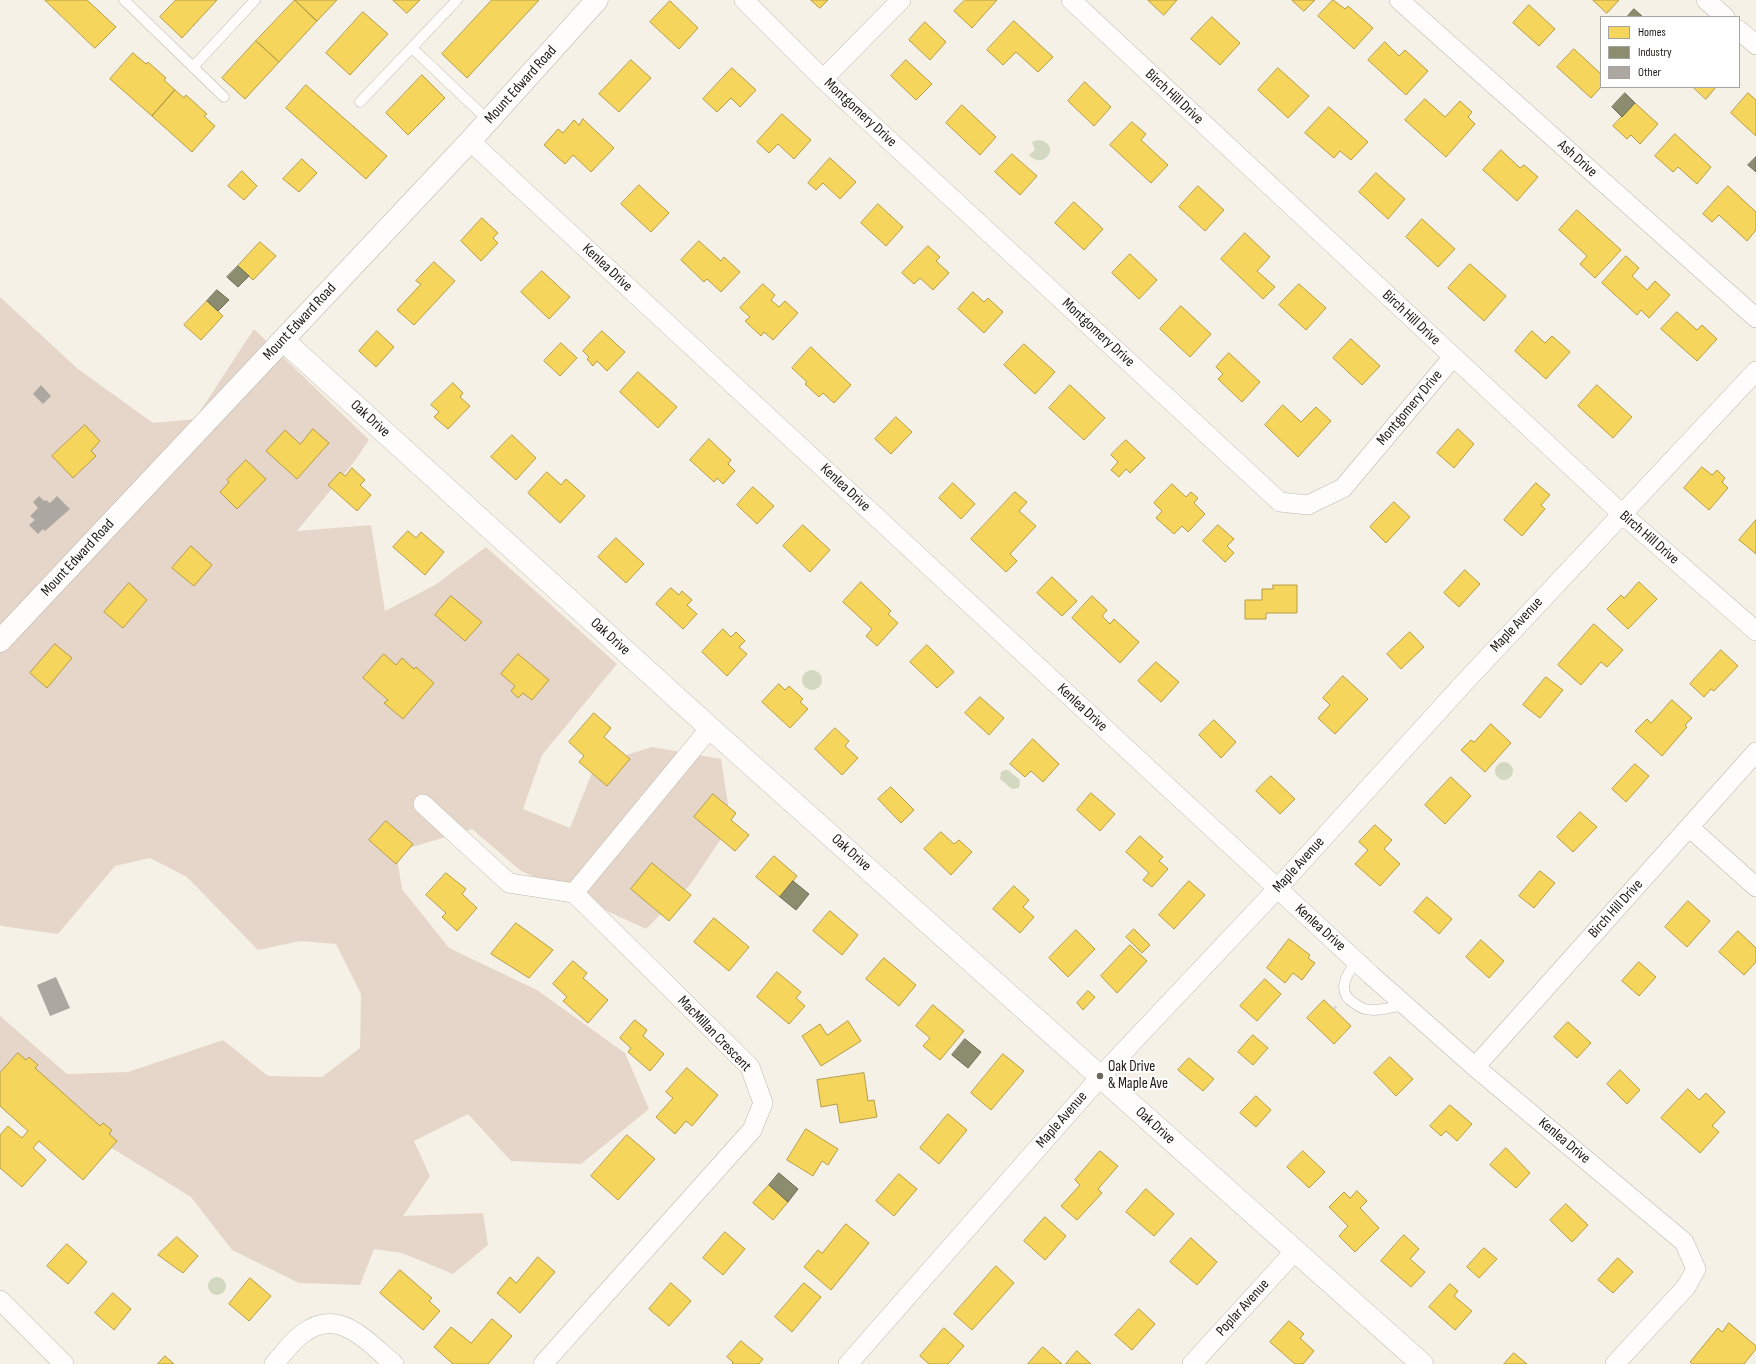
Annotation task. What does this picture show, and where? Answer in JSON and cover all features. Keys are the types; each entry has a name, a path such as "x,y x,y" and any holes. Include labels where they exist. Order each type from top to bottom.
{"street":[{"name":"Mount Edward Road","path":"0,641 489,121 597,0"},
{"name":"Montgomery Drive","path":"744,0 823,79 1280,502 1308,505 1343,488 1453,357"},
{"path":"823,79 901,0"},
{"name":"Birch Hill Drive","path":"1071,0 1621,514 1756,631"},
{"name":"Ash Drive","path":"1399,0 1756,318"},
{"path":"1706,0 1724,16"},
{"path":"1740,31 1756,45"},
{"name":"Kenlea Drive","path":"470,141 1357,962 1475,1067 1684,1242 1696,1269 1686,1287 1615,1364"},
{"name":"Oak Drive","path":"283,340 710,728 1422,1364"},
{"name":"Maple Avenue","path":"848,1364 1100,1076 1277,889 1463,684 1756,371"},
{"path":"423,804 509,883 574,893 710,728"},
{"name":"Birch Hill Drive","path":"1475,1067 1756,752"},
{"path":"1689,827 1756,886"},
{"name":"MacMillan Crescent","path":"543,1364 752,1130 763,1103 750,1067 574,893"},
{"name":"Poplar Avenue","path":"1192,1364 1295,1252"},
{"path":"0,1300 64,1364"},
{"path":"274,1364 300,1336 310,1328 323,1324 338,1323 353,1329 394,1364"}],"lane":[{"path":"124,0 224,97"},
{"path":"194,67 255,0"},
{"path":"360,102 457,0"},
{"path":"412,48 489,121"},
{"path":"1357,962 1349,970 1343,983 1345,995 1352,1002 1363,1009 1375,1010 1405,1005"}],"shaded area":[{"path":"1038,140 1045,142 1049,146 1050,151 1045,159 1035,159 1029,155 1035,150 1032,142"},
{"path":"0,297 78,369 153,423 195,419 254,329 369,440 354,462 297,531 371,525 385,611 435,585 486,547 617,664 542,755 523,809 570,828 595,765 652,747 721,759 731,824 690,885 646,929 521,871 472,829 396,852 402,889 449,948 537,990 625,1053 649,1109 581,1164 511,1161 468,1114 414,1141 430,1176 403,1216 483,1213 488,1245 453,1274 402,1253 374,1249 360,1285 299,1283 232,1250 191,1197 0,1079 0,1016 67,1074 128,1072 223,1040 268,1076 322,1077 360,1048 361,994 336,944 300,941 258,950 187,877 150,858 115,866 58,934 1,926"},
{"path":"812,670 819,673 822,680 819,687 812,690 805,687 802,680 805,673"},
{"path":"1504,762 1510,765 1513,771 1510,777 1504,780 1498,777 1495,771 1498,765"},
{"path":"1008,770 1020,780 1019,788 1012,789 1000,779 1001,772"},
{"path":"217,1277 223,1280 226,1286 223,1292 217,1295 211,1292 208,1286 211,1280"}],"building: Homes":[{"path":"45,0 87,0 116,27 95,48"},
{"path":"176,0 217,0 182,38 160,17"},
{"path":"295,0 337,0 317,21"},
{"path":"295,0 317,21 279,62 256,41"},
{"path":"393,0 420,0 407,13"},
{"path":"492,0 539,0 467,78 442,54"},
{"path":"811,0 828,0 820,8"},
{"path":"965,0 997,0 972,28 954,11"},
{"path":"1148,0 1177,0 1164,15"},
{"path":"1292,0 1315,0 1304,11"},
{"path":"1333,0 1345,9 1348,6 1373,28 1354,49 1318,16"},
{"path":"1593,0 1619,0 1607,13"},
{"path":"670,1 698,28 679,49 650,22"},
{"path":"1529,5 1555,29 1539,46 1513,23"},
{"path":"363,12 388,34 350,75 326,53"},
{"path":"1212,17 1240,43 1220,65 1191,39"},
{"path":"1014,21 1053,57 1038,72 1016,52 1003,65 987,50"},
{"path":"925,22 946,42 930,60 909,40"},
{"path":"256,41 279,62 245,99 222,78"},
{"path":"1385,42 1399,56 1405,50 1428,71 1406,95 1368,60"},
{"path":"1574,49 1600,73 1600,88 1591,98 1557,67"},
{"path":"133,53 146,64 148,62 166,78 164,80 175,90 152,116 110,79"},
{"path":"631,60 651,78 619,112 599,94"},
{"path":"906,60 932,84 916,100 891,76"},
{"path":"732,68 756,90 740,107 731,98 717,112 703,99"},
{"path":"1278,68 1309,96 1288,118 1258,90"},
{"path":"422,75 445,98 408,135 386,113"},
{"path":"1085,82 1111,107 1094,126 1068,101"},
{"path":"306,85 387,156 366,179 286,108"},
{"path":"1694,88 1715,88 1706,99"},
{"path":"175,90 184,98 186,95 207,114 204,116 215,126 192,152 152,116"},
{"path":"1748,93 1756,100 1756,136 1731,113"},
{"path":"1425,99 1445,117 1460,101 1472,112 1468,117 1475,124 1446,157 1405,120"},
{"path":"1635,103 1658,124 1640,144 1631,135 1627,139 1613,126"},
{"path":"962,105 996,137 980,155 946,123"},
{"path":"1329,107 1368,142 1351,160 1340,151 1334,158 1305,133"},
{"path":"782,114 811,140 794,159 778,144 769,153 757,142"},
{"path":"583,119 614,148 591,172 573,155 565,164 544,145 558,129 563,133 574,120 579,125"},
{"path":"1132,122 1146,134 1141,140 1168,165 1151,183 1110,145"},
{"path":"1675,134 1711,167 1697,184 1678,167 1673,172 1655,156"},
{"path":"1501,150 1520,168 1524,165 1538,177 1517,201 1483,170"},
{"path":"1012,154 1037,176 1020,195 995,172"},
{"path":"830,158 856,182 840,199 823,183 816,190 808,183"},
{"path":"302,159 317,173 299,192 283,179"},
{"path":"242,171 257,186 244,200 228,186"},
{"path":"1376,173 1405,199 1388,219 1359,192"},
{"path":"639,185 669,213 651,232 621,204"},
{"path":"1198,186 1224,210 1205,231 1179,207"},
{"path":"1728,186 1756,212 1756,230 1747,241 1719,215 1712,222 1703,214"},
{"path":"1074,202 1103,229 1084,250 1055,223"},
{"path":"878,204 903,227 886,246 861,223"},
{"path":"1577,210 1621,250 1595,278 1580,264 1587,256 1559,230"},
{"path":"482,218 498,233 493,238 498,243 481,261 461,241"},
{"path":"1422,219 1455,249 1438,267 1406,237"},
{"path":"1245,233 1270,257 1257,271 1275,287 1263,299 1221,259"},
{"path":"699,241 721,261 724,257 740,272 721,292 707,279 704,282 681,260"},
{"path":"260,242 276,256 253,280 238,266"},
{"path":"928,246 940,257 936,261 949,273 933,290 920,278 914,284 902,273"},
{"path":"1130,254 1157,280 1139,299 1112,273"},
{"path":"1626,256 1639,268 1632,276 1647,290 1655,281 1670,295 1649,318 1641,310 1637,315 1602,283"},
{"path":"434,262 455,281 414,325 397,310 421,284 416,281"},
{"path":"1470,264 1506,296 1484,321 1448,288"},
{"path":"542,271 570,297 549,319 521,292"},
{"path":"763,284 775,295 771,300 779,307 785,301 798,313 773,340 764,332 761,336 745,321 750,317 740,308"},
{"path":"1299,284 1326,308 1306,330 1279,305"},
{"path":"973,292 984,302 988,298 1003,312 984,333 958,309"},
{"path":"207,301 223,316 201,340 184,325"},
{"path":"1181,306 1211,334 1190,357 1160,329"},
{"path":"1677,312 1697,330 1702,325 1717,339 1697,361 1661,329"},
{"path":"377,331 394,347 376,367 359,351"},
{"path":"602,331 625,352 607,371 597,361 593,366 587,359 589,357 583,351"},
{"path":"1532,331 1545,343 1552,336 1570,352 1546,379 1515,351"},
{"path":"1351,339 1380,366 1362,385 1333,358"},
{"path":"561,343 577,358 560,376 544,361"},
{"path":"1024,344 1055,372 1035,394 1004,365"},
{"path":"811,347 851,385 834,403 823,393 819,397 805,384 807,382 792,368"},
{"path":"1229,353 1260,382 1242,402 1218,379 1223,374 1216,367"},
{"path":"638,372 677,407 658,428 620,392"},
{"path":"453,383 463,393 460,397 470,406 448,429 434,417 439,412 431,405"},
{"path":"1070,385 1105,418 1084,440 1049,408"},
{"path":"1597,385 1632,417 1613,438 1578,406"},
{"path":"1283,405 1301,422 1316,407 1331,421 1298,457 1265,425"},
{"path":"896,417 912,432 891,454 875,439"},
{"path":"85,425 100,441 91,451 96,456 73,478 52,456"},
{"path":"313,429 329,443 297,479 266,451 285,430 300,444"},
{"path":"1458,429 1474,444 1454,468 1437,453"},
{"path":"512,435 536,458 516,480 491,457"},
{"path":"709,439 731,460 728,464 735,471 723,484 717,478 714,482 690,460"},
{"path":"1126,440 1145,458 1130,473 1126,469 1119,477 1111,470 1118,462 1111,455"},
{"path":"246,460 266,479 237,509 220,492 229,482 227,480"},
{"path":"1702,467 1712,475 1717,470 1725,478 1722,482 1728,488 1709,510 1684,488"},
{"path":"352,468 365,480 360,485 371,495 357,511 328,485 340,472 345,476"},
{"path":"547,472 561,485 566,479 585,496 560,523 528,493"},
{"path":"953,483 975,504 961,519 939,498"},
{"path":"1536,483 1550,495 1541,505 1545,509 1522,536 1504,520"},
{"path":"1172,484 1186,497 1191,492 1198,498 1194,503 1205,514 1188,532 1182,526 1174,534 1156,518 1162,511 1154,503"},
{"path":"753,487 774,506 757,524 737,505"},
{"path":"1015,492 1027,502 1019,511 1036,526 1010,554 1017,561 1006,572 971,539"},
{"path":"1394,502 1410,517 1386,543 1370,527"},
{"path":"1756,520 1756,554 1739,540"},
{"path":"803,525 830,550 810,572 783,546"},
{"path":"1218,525 1234,539 1227,546 1234,553 1225,562 1203,541"},
{"path":"408,531 416,538 421,532 444,552 425,575 393,547"},
{"path":"616,538 644,564 626,583 598,557"},
{"path":"191,546 212,565 194,586 172,568"},
{"path":"1465,570 1480,584 1459,607 1444,593"},
{"path":"1052,577 1077,601 1062,616 1037,593"},
{"path":"861,582 891,611 888,614 898,623 877,646 866,636 872,629 843,602"},
{"path":"1639,582 1657,599 1628,629 1607,609 1621,595 1624,598"},
{"path":"129,583 147,600 123,628 104,612"},
{"path":"1273,585 1297,585 1297,613 1266,613 1266,619 1245,619 1245,600 1262,600 1262,589 1273,589"},
{"path":"671,588 679,595 682,591 692,600 687,605 697,614 683,629 656,604"},
{"path":"451,596 482,622 465,641 435,615"},
{"path":"1092,596 1107,610 1102,616 1110,624 1114,619 1139,642 1120,663 1072,618"},
{"path":"1594,624 1623,650 1607,667 1601,662 1581,685 1558,665"},
{"path":"723,629 731,637 736,632 745,641 739,647 747,654 727,676 702,652"},
{"path":"1410,632 1424,647 1401,669 1387,654"},
{"path":"55,644 72,658 47,688 30,673"},
{"path":"927,645 954,672 937,688 910,662"},
{"path":"1721,650 1738,666 1714,691 1711,689 1704,697 1690,684"},
{"path":"384,654 396,665 402,658 414,669 416,667 434,683 403,719 384,703 388,700 363,678"},
{"path":"518,654 549,680 532,700 523,693 518,698 511,691 515,686 501,674"},
{"path":"1156,662 1179,682 1161,702 1138,681"},
{"path":"1343,676 1368,699 1335,734 1318,718 1330,705 1323,698"},
{"path":"1546,677 1563,690 1540,718 1523,705"},
{"path":"779,684 785,690 789,686 803,699 800,702 808,709 790,728 762,702"},
{"path":"980,697 1004,718 989,735 965,713"},
{"path":"1672,700 1692,718 1685,725 1687,727 1662,756 1635,731 1647,719 1651,723"},
{"path":"594,713 611,728 604,737 630,759 607,786 579,762 584,756 569,742"},
{"path":"1214,720 1236,742 1221,758 1199,735"},
{"path":"1491,724 1511,743 1485,772 1461,750 1471,740 1474,742"},
{"path":"835,728 849,741 845,746 858,758 842,775 815,749"},
{"path":"1033,739 1059,764 1043,782 1031,771 1025,777 1010,764"},
{"path":"1635,764 1649,776 1626,802 1612,789"},
{"path":"1271,776 1295,799 1280,814 1256,791"},
{"path":"1451,777 1471,796 1445,824 1425,805"},
{"path":"891,787 914,810 901,823 878,799"},
{"path":"1091,793 1115,814 1100,831 1077,810"},
{"path":"713,794 736,813 731,820 749,835 735,851 694,817"},
{"path":"1580,812 1597,827 1573,852 1557,837"},
{"path":"386,821 413,844 396,864 369,840"},
{"path":"1375,825 1392,840 1384,849 1400,864 1380,886 1355,864 1368,850 1359,842"},
{"path":"941,832 954,844 959,840 972,852 951,875 924,849"},
{"path":"1140,836 1163,857 1159,861 1168,869 1152,887 1143,880 1149,873 1126,852"},
{"path":"774,856 797,876 780,897 756,877"},
{"path":"652,863 691,895 669,921 631,889"},
{"path":"1540,871 1555,883 1534,908 1519,896"},
{"path":"446,873 466,889 462,894 477,908 457,931 442,917 446,913 426,895"},
{"path":"1189,881 1205,895 1174,929 1159,915"},
{"path":"1014,886 1029,900 1023,907 1034,917 1020,933 993,909"},
{"path":"1427,897 1452,919 1439,934 1414,912"},
{"path":"1688,901 1710,921 1687,947 1665,927"},
{"path":"830,911 858,935 842,955 813,931"},
{"path":"714,918 749,947 729,971 694,942"},
{"path":"516,923 553,950 529,978 491,954"},
{"path":"1134,929 1150,945 1142,953 1126,937"},
{"path":"1076,930 1095,949 1068,977 1049,958"},
{"path":"1738,931 1756,948 1756,962 1744,975 1719,952"},
{"path":"1289,939 1310,955 1308,958 1315,963 1302,980 1293,973 1285,983 1267,968"},
{"path":"1481,940 1504,961 1489,978 1466,957"},
{"path":"1130,945 1147,961 1117,993 1101,976"},
{"path":"884,958 916,985 899,1006 866,979"},
{"path":"573,961 587,973 583,978 608,1000 588,1023 563,1001 567,997 553,984"},
{"path":"1639,962 1656,977 1639,996 1622,981"},
{"path":"777,972 801,992 796,998 805,1006 789,1024 757,997"},
{"path":"1265,979 1281,994 1257,1021 1240,1006"},
{"path":"1088,991 1095,997 1083,1010 1077,1003"},
{"path":"1324,1000 1351,1026 1334,1044 1307,1018"},
{"path":"933,1005 964,1031 940,1060 923,1046 930,1038 916,1026"},
{"path":"635,1020 647,1030 643,1036 664,1054 650,1071 628,1052 631,1048 620,1038"},
{"path":"848,1021 861,1041 821,1066 802,1036 820,1024 827,1035"},
{"path":"1568,1022 1591,1043 1577,1058 1554,1037"},
{"path":"1253,1035 1268,1048 1253,1065 1238,1052"},
{"path":"18,1053 26,1060 29,1057 38,1065 35,1068 100,1126 103,1123 112,1130 109,1134 117,1141 83,1180 39,1141 33,1148 46,1160 22,1187 0,1168 0,1135 8,1126 22,1138 28,1131 0,1106 0,1073"},
{"path":"1003,1054 1024,1071 991,1110 971,1093"},
{"path":"1390,1057 1413,1079 1396,1096 1374,1073"},
{"path":"1189,1058 1214,1079 1203,1091 1178,1070"},
{"path":"687,1068 718,1095 692,1126 686,1121 675,1134 656,1117 673,1098 666,1092"},
{"path":"1620,1070 1640,1090 1627,1104 1607,1084"},
{"path":"864,1073 868,1101 874,1100 877,1117 840,1123 837,1104 821,1107 817,1080"},
{"path":"1688,1089 1699,1100 1706,1093 1725,1112 1712,1126 1719,1132 1700,1153 1661,1118"},
{"path":"1256,1096 1271,1110 1256,1127 1240,1113"},
{"path":"1450,1105 1472,1124 1457,1141 1446,1131 1441,1136 1430,1126"},
{"path":"948,1114 967,1130 939,1164 920,1148"},
{"path":"806,1129 838,1149 828,1165 822,1161 813,1176 787,1160"},
{"path":"627,1135 655,1159 618,1200 591,1176"},
{"path":"1506,1148 1530,1173 1516,1188 1490,1165"},
{"path":"1100,1151 1118,1166 1098,1189 1102,1193 1077,1220 1061,1206 1080,1185 1075,1180"},
{"path":"1303,1151 1325,1172 1309,1188 1287,1167"},
{"path":"899,1174 917,1189 894,1216 876,1201"},
{"path":"769,1185 788,1202 773,1220 753,1203"},
{"path":"1146,1189 1174,1214 1154,1236 1126,1212"},
{"path":"1357,1191 1367,1201 1360,1208 1379,1228 1355,1252 1339,1236 1348,1226 1329,1207 1344,1192 1350,1198"},
{"path":"1566,1204 1588,1225 1572,1242 1550,1220"},
{"path":"1045,1217 1066,1236 1045,1260 1024,1241"},
{"path":"846,1224 869,1243 831,1290 804,1267 818,1250 822,1253"},
{"path":"725,1232 745,1249 723,1275 703,1258"},
{"path":"1404,1235 1419,1249 1410,1259 1425,1272 1411,1287 1381,1261"},
{"path":"177,1237 198,1256 183,1273 158,1255"},
{"path":"1191,1238 1217,1262 1197,1285 1170,1262"},
{"path":"67,1244 87,1262 68,1284 47,1266"},
{"path":"1484,1248 1497,1259 1479,1278 1467,1267"},
{"path":"538,1257 555,1272 520,1313 497,1293 510,1277 516,1283"},
{"path":"1618,1258 1633,1272 1613,1293 1598,1280"},
{"path":"996,1266 1014,1283 972,1330 954,1314"},
{"path":"400,1270 432,1298 429,1301 440,1311 423,1330 380,1293"},
{"path":"250,1278 271,1296 249,1321 229,1304"},
{"path":"671,1283 691,1301 669,1326 649,1309"},
{"path":"804,1283 821,1297 792,1332 775,1317"},
{"path":"1450,1284 1458,1291 1454,1296 1472,1311 1455,1330 1429,1307"},
{"path":"113,1293 131,1309 114,1330 95,1313"},
{"path":"1139,1309 1155,1324 1132,1350 1115,1335"},
{"path":"492,1319 512,1336 488,1364 453,1364 434,1347 451,1327 471,1343"},
{"path":"1289,1321 1304,1334 1300,1338 1314,1351 1303,1364 1295,1364 1270,1342"},
{"path":"1729,1323 1756,1346 1756,1349 1744,1364 1693,1364 1690,1362 1718,1328 1722,1332"},
{"path":"944,1328 964,1346 948,1364 929,1364 920,1356"},
{"path":"741,1341 763,1359 759,1364 732,1364 733,1362 727,1357"},
{"path":"1043,1347 1062,1364 1028,1364"},
{"path":"1077,1351 1091,1364 1066,1364"},
{"path":"1514,1353 1527,1364 1504,1364"},
{"path":"165,1356 174,1364 158,1364"}],"building: Industry":[{"path":"1634,9 1642,16 1628,16"},
{"path":"1625,93 1635,103 1622,117 1612,107"},
{"path":"1756,157 1756,172 1748,165"},
{"path":"238,266 249,276 238,287 227,277"},
{"path":"217,290 229,300 218,311 207,301"},
{"path":"793,881 809,894 796,910 780,897"},
{"path":"965,1039 981,1052 968,1068 952,1055"},
{"path":"779,1173 798,1189 788,1202 769,1185"}],"building: Other":[{"path":"41,385 51,396 43,404 33,394"},
{"path":"39,496 44,501 46,500 50,503 57,496 70,509 45,531 43,529 38,534 29,525 35,520 30,516 38,508 33,502"},
{"path":"56,977 70,1008 50,1016 37,985"}],"place":[{"name":"Oak Drive & Maple Ave","path":"1100,1076"}]}
